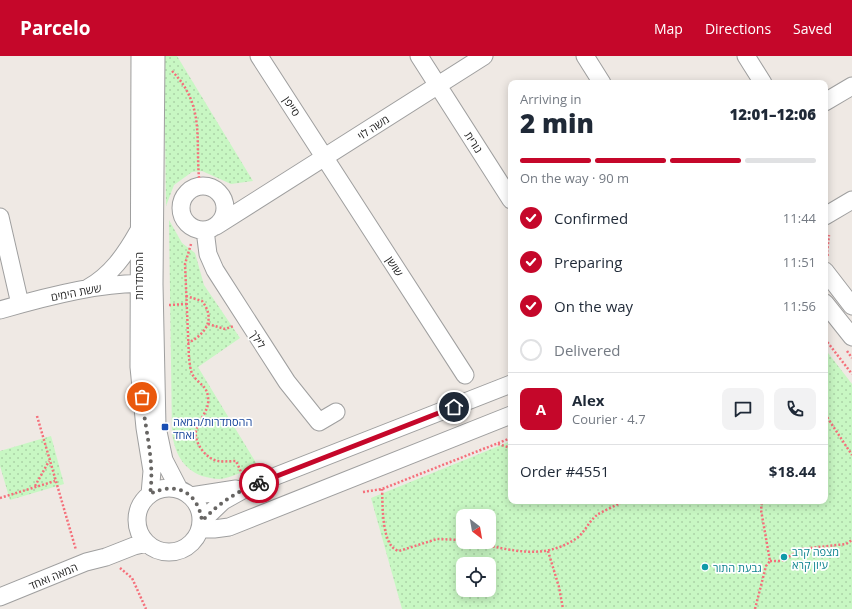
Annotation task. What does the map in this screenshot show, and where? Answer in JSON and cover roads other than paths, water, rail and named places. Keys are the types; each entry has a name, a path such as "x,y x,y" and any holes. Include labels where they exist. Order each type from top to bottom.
{"street":[{"name":"ההסתדרות","path":"140,56 139,230 146,283 157,427 164,460 185,492"},
{"name":"ההסתדרות","path":"150,494 152,471 144,428 139,367 146,283 156,56"},
{"name":"סייפן","path":"259,56 326,157"},
{"name":"נורית","path":"419,56 508,195"},
{"name":"משה לוי","path":"205,228 326,157 484,56"},
{"path":"585,56 600,80"},
{"path":"746,56 761,80"},
{"path":"828,100 852,86"},
{"name":"שושן","path":"326,157 465,375"},
{"path":"207,188 223,199 225,206 221,220 205,228 185,221 181,208 184,197 189,191 207,188"},
{"name":"משה לוי","path":"207,188 228,198 260,196"},
{"path":"828,214 850,202"},
{"path":"828,221 850,202"},
{"path":"0,217 20,304"},
{"name":"לילך","path":"205,228 208,254 215,270 286,382 319,422 336,412"},
{"path":"82,290 96,283 110,272 124,255 139,230"},
{"path":"828,275 852,306"},
{"name":"ששת הימים","path":"0,310 82,290 146,283"},
{"path":"828,308 852,336"},
{"path":"248,487 185,492 169,488 150,494 138,511 137,522 139,530 147,543 156,549 165,552 175,552 191,543 201,525 223,501 248,487 508,385"},
{"path":"201,525 214,530 229,527 508,416"},
{"path":"185,492 199,507 201,525"},
{"path":"106,557 137,522"},
{"name":"המאה ואחד","path":"0,597 80,565 134,546 147,543"}],"place":[{"name":"ההסתדרות/המאה ואחד","path":"165,427"},
{"name":"מצפה קרב עיון קרא","path":"784,557"},
{"name":"גבעת התור","path":"705,567"}]}
